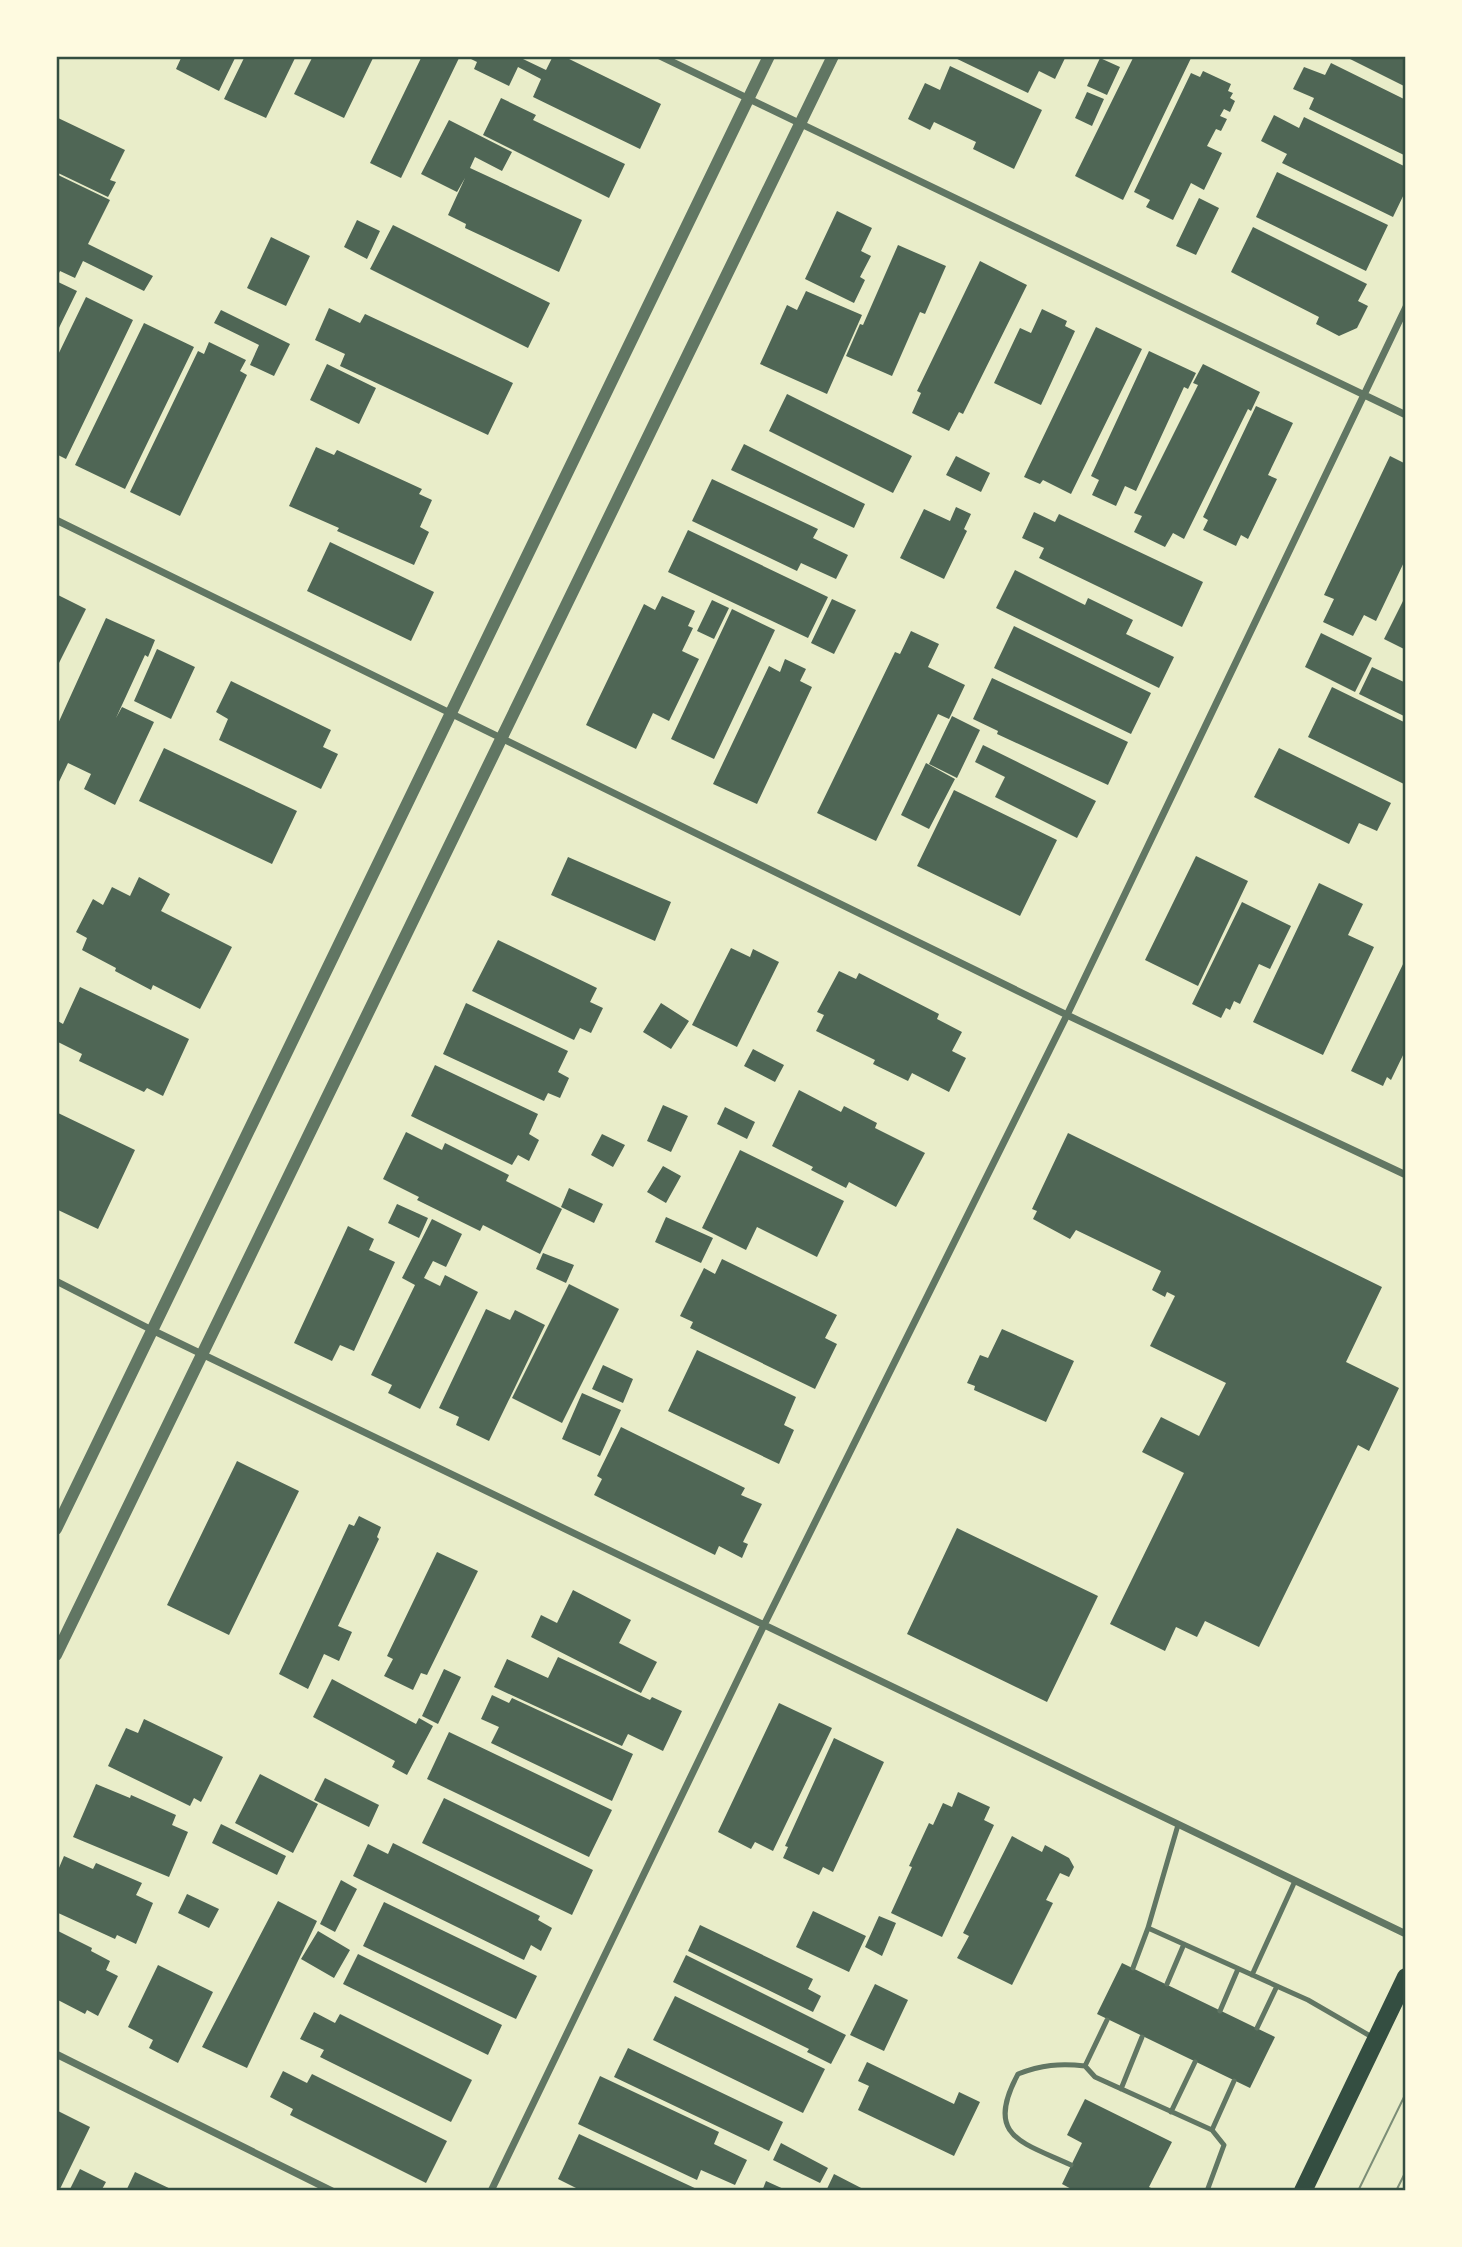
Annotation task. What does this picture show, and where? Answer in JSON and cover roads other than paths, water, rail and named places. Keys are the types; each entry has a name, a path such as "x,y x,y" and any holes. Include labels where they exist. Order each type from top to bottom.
{"main road":[{"path":"1303,2191 1406,1977"}],"street":[{"path":"660,56 1406,415"},
{"path":"56,1529 769,56"},
{"path":"56,1655 833,56"},
{"path":"491,2191 764,1625 1067,1015 1406,307"},
{"path":"56,520 1067,1015 1406,1175"},
{"path":"56,1281 1406,1934"},
{"path":"56,2054 332,2191"}],"lane":[{"path":"1133,1968 1148,1928 1178,1825"},
{"path":"1252,1975 1295,1881"},
{"path":"1148,1928 1308,2000 1376,2040"},
{"path":"1167,1984 1184,1944"},
{"path":"1220,2011 1238,1969"},
{"path":"1257,2028 1278,1986"},
{"path":"1085,2066 1107,2020"},
{"path":"1121,2089 1142,2037"},
{"path":"1171,2112 1195,2062"},
{"path":"1071,2165 1014,2138 1007,2129 1004,2113 1006,2095 1017,2074 1040,2066 1064,2063 1085,2066 1095,2077 1212,2130 1224,2145 1207,2191"},
{"path":"1212,2130 1234,2081"}],"tram line":[{"path":"1358,2191 1406,2093"},
{"path":"1396,2191 1406,2171"}]}
